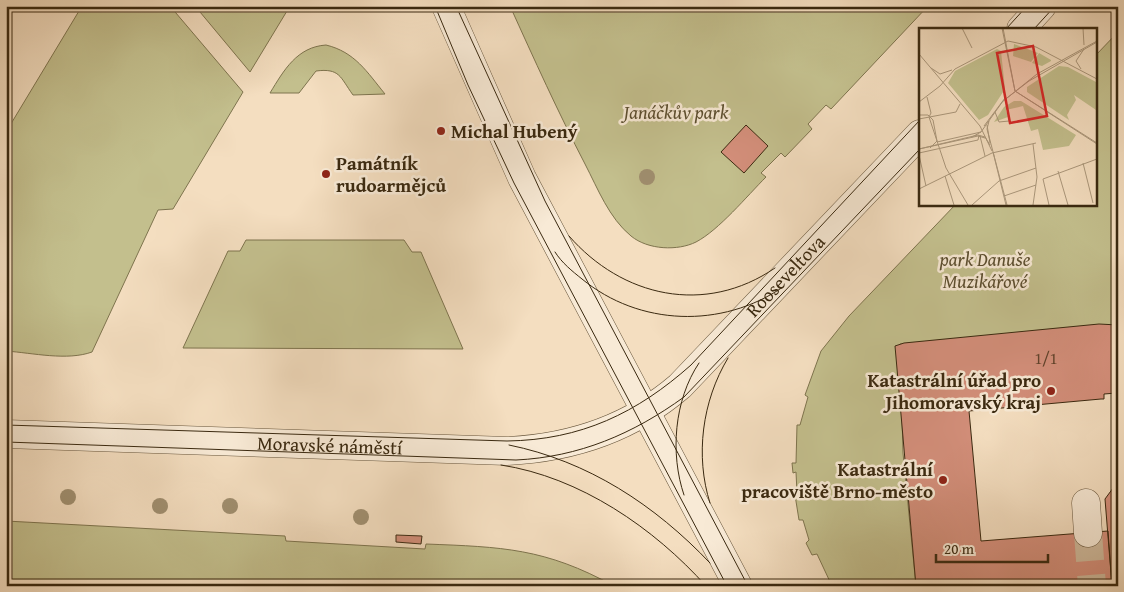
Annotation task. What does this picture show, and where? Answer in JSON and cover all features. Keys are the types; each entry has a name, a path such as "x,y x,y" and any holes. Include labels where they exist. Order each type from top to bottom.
{"street":[{"path":"446,6 522,178 738,586"},
{"path":"1022,28 1042,6"},
{"name":"Rooseveltova","path":"647,411 680,386 919,135"},
{"name":"Moravské náměstí","path":"6,434 514,451 557,446 585,440 647,411"},
{"path":"1086,503 1088,533"}],"green space":[{"path":"82,6 170,6 243,92 173,209 158,210 92,352 82,355 61,356 6,351 6,132"},
{"path":"195,6 290,6 250,72"},
{"name":"Janáčkův park","path":"510,6 928,6 831,109 826,105 808,124 812,129 785,157 781,153 761,173 766,177 723,221 705,237 696,242 681,247 663,248 638,241 623,229 610,212 565,125"},
{"name":"park Danuše Muzikářové","path":"1118,32 1118,325 900,344 903,453 916,586 832,586 817,554 812,555 806,543 809,540 803,520 799,520 795,495 797,493 796,472 793,473 792,463 796,463 797,425 800,425 808,397 805,395 821,351 849,316 955,205 1096,205 1096,55"},
{"path":"326,45 336,48 353,58 385,94 353,95 339,75 324,70 316,71 299,93 270,93 286,68 299,55 307,50"},
{"path":"246,240 404,240 412,252 421,252 463,349 183,348 228,251 240,251"},
{"path":"6,521 285,536 286,541 425,549 426,544 478,546 544,557 589,573 614,586 6,586"}],"building":[{"path":"746,125 768,146 744,173 721,152"},
{"path":"1099,324 1118,325 1118,398 1117,393 1104,394 1104,399 969,411 981,541 1108,531 1112,586 916,586 895,346 904,343"},
{"path":"1116,484 1118,586 1112,586 1105,499"},
{"path":"396,535 422,536 421,544 396,542"}],"tunnel":[{"path":"1088,533 1092,586"}],"tram line":[{"path":"435,6 468,85 514,183 727,586"},
{"path":"456,6 545,201 748,586"},
{"path":"1007,28 1027,6"},
{"path":"1035,28 1055,6"},
{"path":"6,425 507,441 534,439 584,429 629,410 671,382 691,365 919,121"},
{"path":"6,442 516,460 539,458 583,449 645,422 684,397 919,150"},
{"path":"569,236 590,257 614,273 639,286 666,293 693,295 721,292 748,283 775,268"},
{"path":"555,252 571,270 604,295 629,306 655,313 681,316 708,315 734,310 759,301 783,287"},
{"path":"710,503 703,467 704,429 712,392 728,358"},
{"path":"684,495 677,462 677,428 684,393 699,363"},
{"path":"509,445 538,452 566,462 618,488 666,522 710,563"},
{"path":"501,465 530,471 559,481 587,493 614,508 663,544 706,586"}],"place":[{"name":"Michal Hubený","path":"441,131"},
{"name":"Památník rudoarmějců","path":"326,174"},
{"name":"Katastrální úřad pro Jihomoravský kraj","path":"1051,391"},
{"name":"Katastrální pracoviště Brno-město","path":"943,480"}]}
